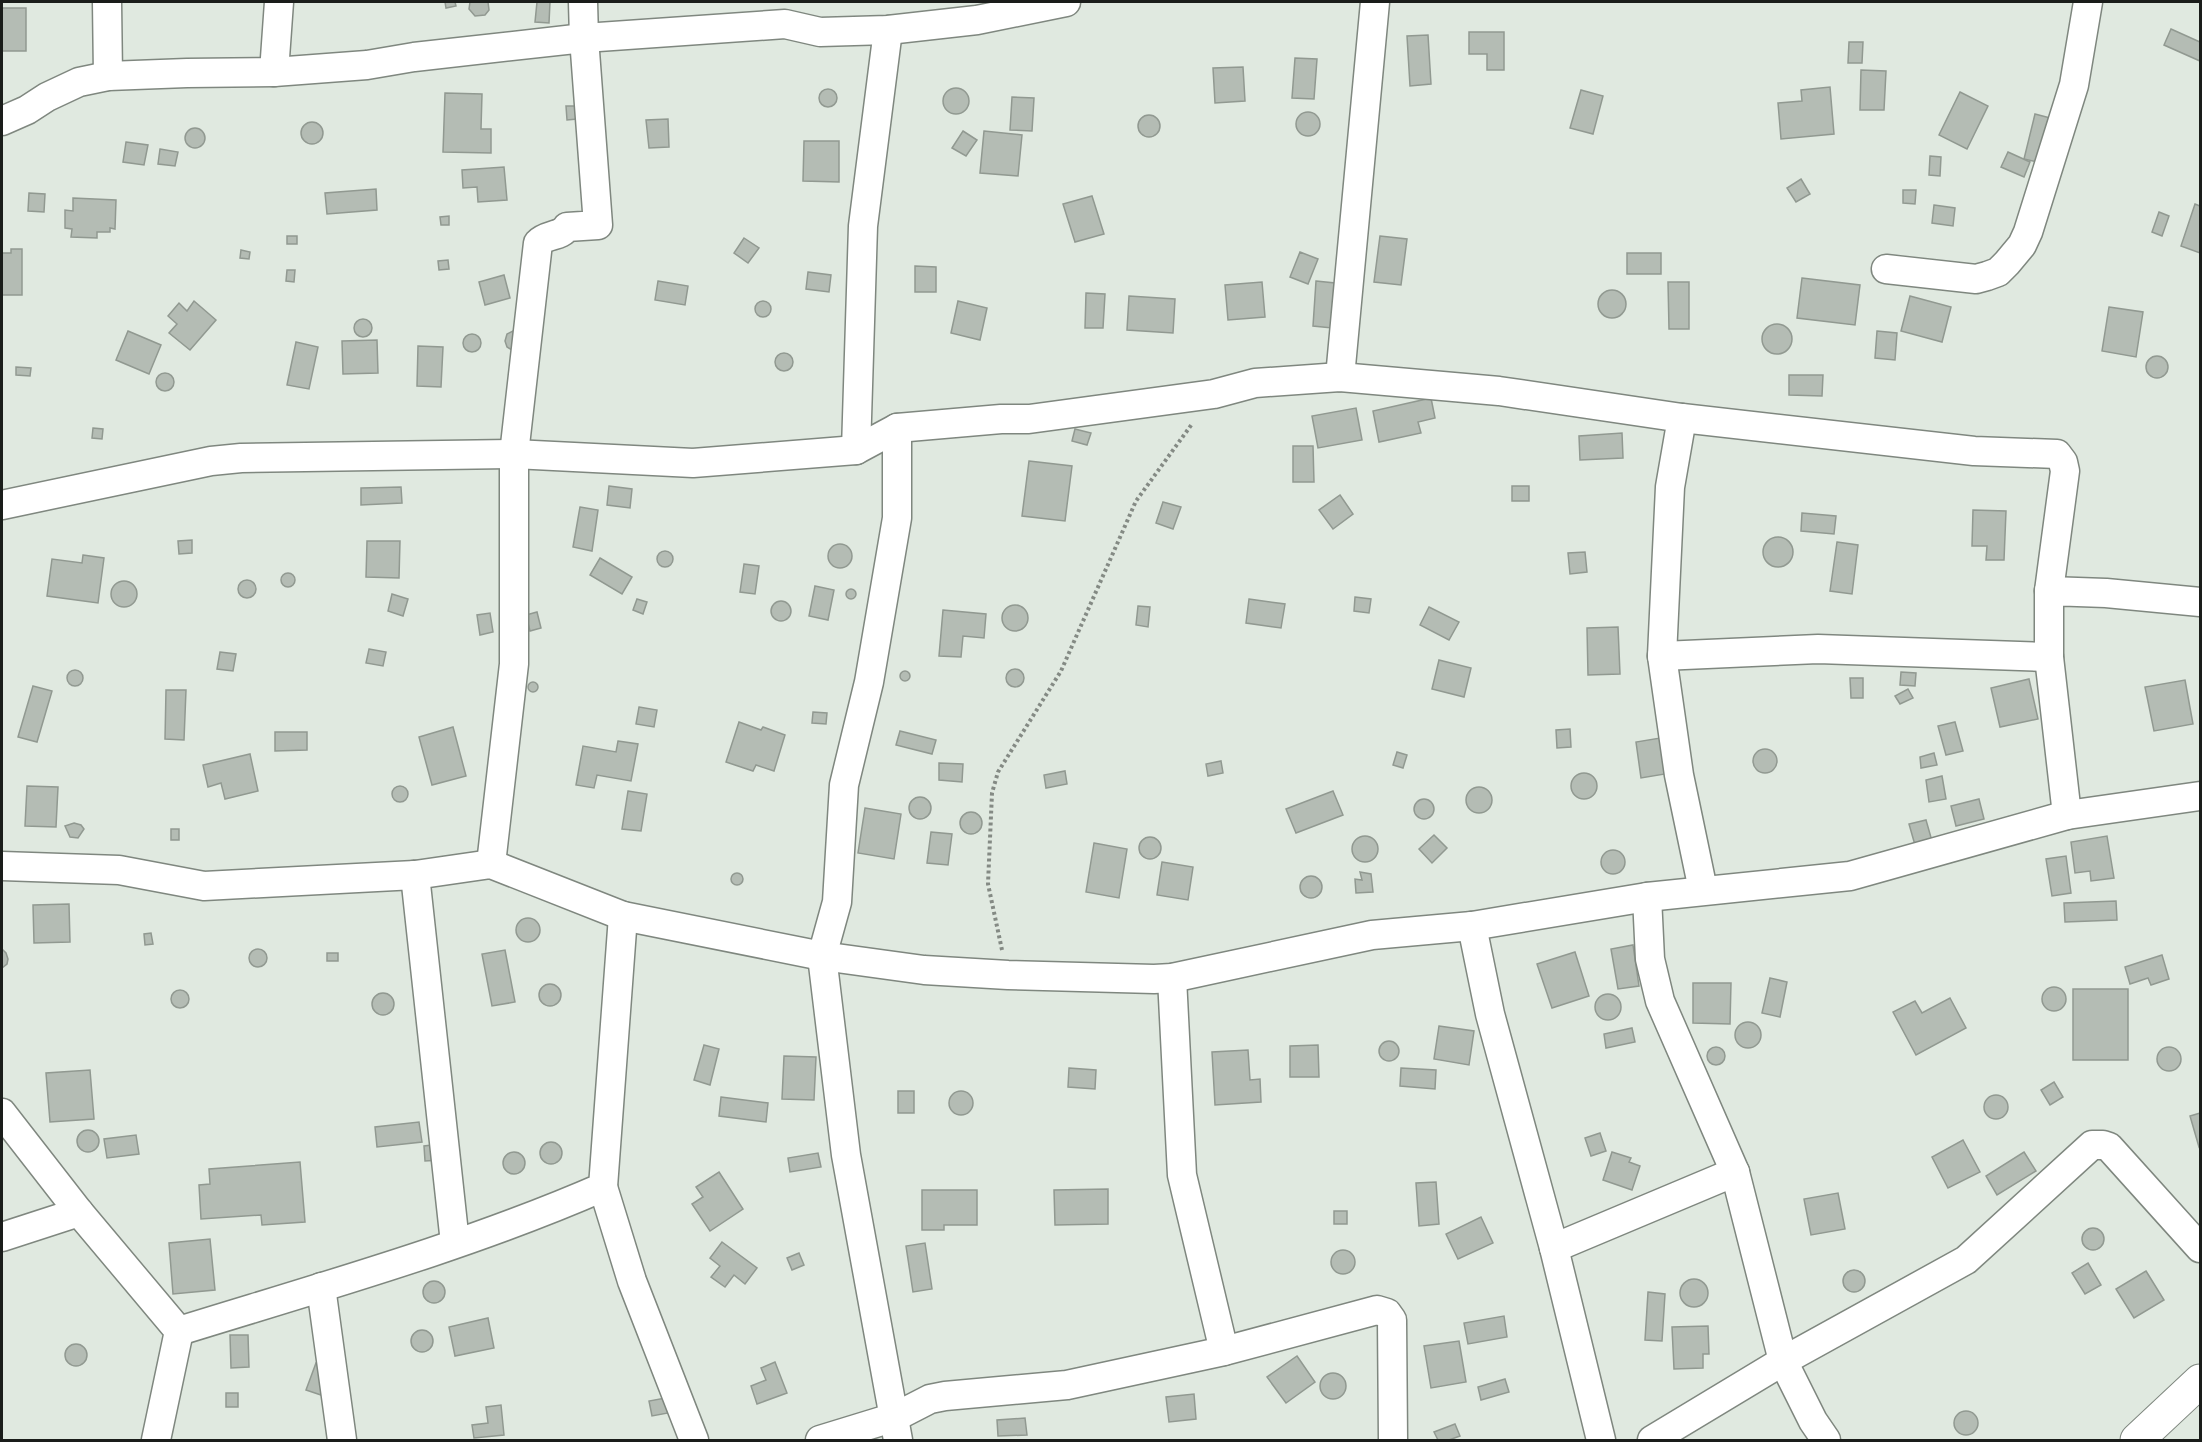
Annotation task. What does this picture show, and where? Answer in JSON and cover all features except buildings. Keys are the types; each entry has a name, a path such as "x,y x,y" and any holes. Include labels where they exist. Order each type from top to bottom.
{"street":[{"path":"107,2 108,76"},
{"path":"274,72 279,2"},
{"path":"491,864 514,664 514,454 538,243 543,238 563,232 567,227 598,225 583,2"},
{"path":"2,121 79,82 108,76 274,72 367,65 414,57 784,13 820,32 888,30 976,11 1066,2"},
{"path":"1340,377 1375,2"},
{"path":"1886,269 1976,279 1998,272 2022,245 2074,85 2088,2"},
{"path":"856,450 863,226 888,30"},
{"path":"2,505 211,461 241,458 514,454 693,463 856,450 897,428 1001,419 1029,419 1214,394 1255,383 1340,377 1498,392 1682,418 1974,451 2056,454 2063,462 2065,471 2049,591 2049,657 2067,814"},
{"path":"1682,418 1670,487 1662,656 1679,775 1703,890"},
{"path":"896,1429 846,1155 822,956 837,902 844,785 869,682 897,518 897,428"},
{"path":"2049,591 2106,593 2200,602"},
{"path":"1662,656 1818,649 2049,657"},
{"path":"2,866 119,870 204,886 416,875 491,864 622,916 822,956 924,970 1154,979 1172,978 1372,935 1472,926 1703,890 1850,876 2067,814 2200,796"},
{"path":"416,875 455,1243"},
{"path":"1647,897 1650,959 1660,1001 1735,1172 1783,1361 1826,1440"},
{"path":"622,916 603,1187 632,1281 694,1440"},
{"path":"1472,926 1490,1014 1554,1248 1601,1440"},
{"path":"1172,978 1182,1175 1224,1351"},
{"path":"2,1113 79,1212 179,1331"},
{"path":"1652,1440 1783,1361 1966,1260 2092,1145 2109,1147 2200,1248"},
{"path":"1554,1248 1735,1172"},
{"path":"179,1331 455,1243 531,1217 603,1187"},
{"path":"2,1237 79,1212"},
{"path":"321,1287 342,1440"},
{"path":"820,1440 896,1429 930,1399 1067,1385 1224,1351 1377,1310 1387,1312 1392,1320 1393,1440"},
{"path":"156,1440 179,1331"},
{"path":"2137,1440 2200,1381"}],"path":[{"path":"1008,975 988,884 992,793 998,772 1061,670 1136,501 1214,394"}]}
